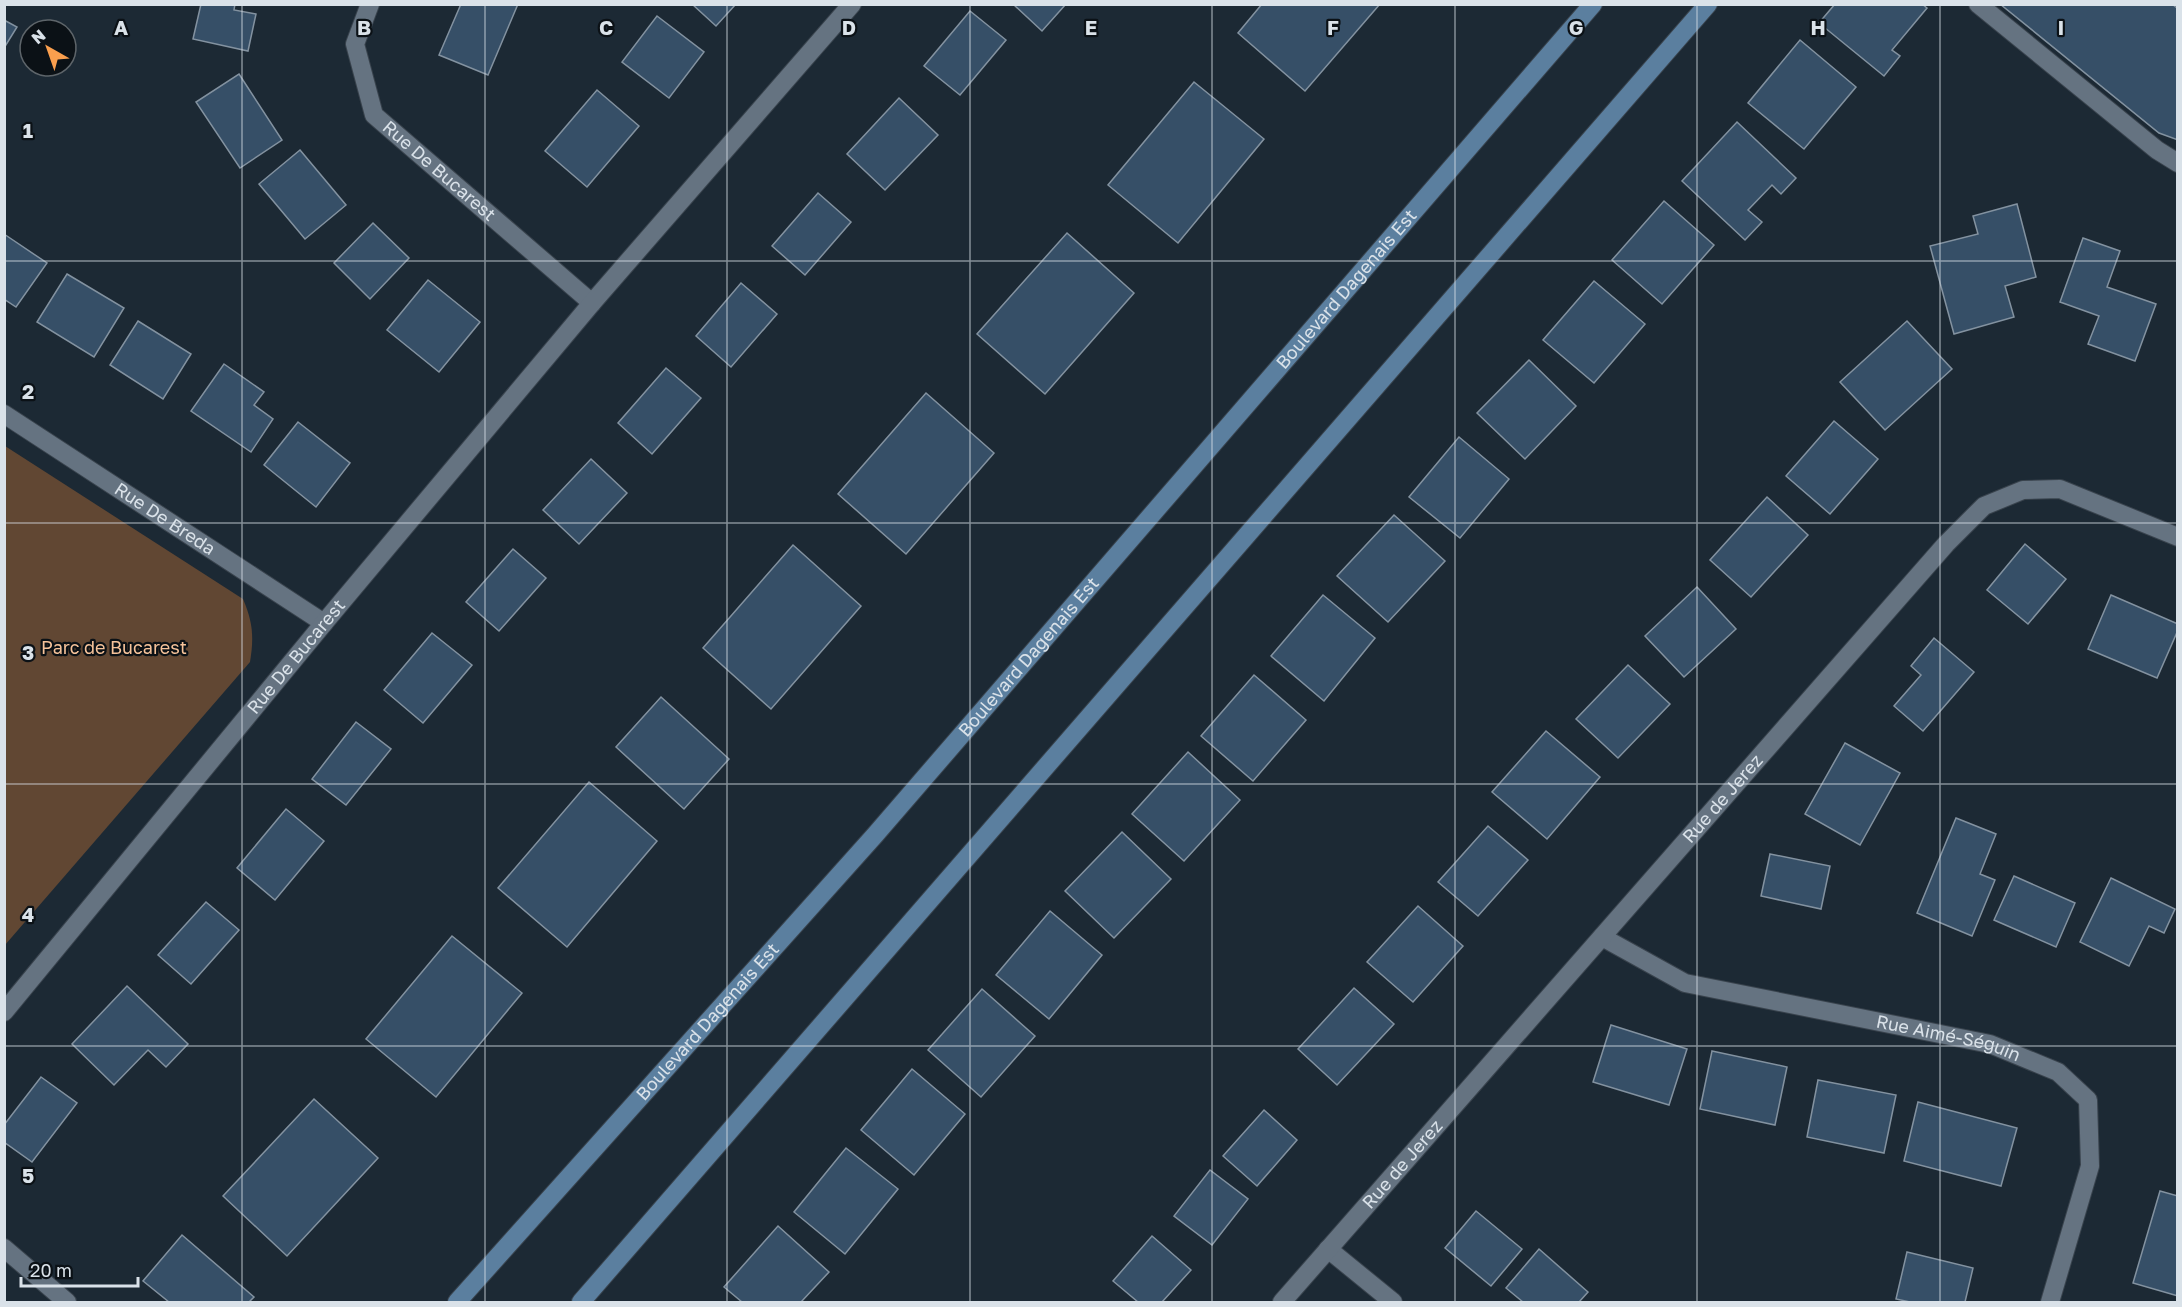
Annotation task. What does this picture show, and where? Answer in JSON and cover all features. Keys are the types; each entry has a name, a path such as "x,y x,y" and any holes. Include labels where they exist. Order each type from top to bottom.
{"main road":[{"name":"Boulevard Dagenais Est","path":"457,1302 854,859 1593,4"},
{"path":"581,1302 1708,4"}],"street":[{"name":"Rue De Bucarest","path":"370,4 355,44 374,115 592,303"},
{"name":"Rue De Bucarest","path":"4,1012 324,623 592,303 852,4"},
{"path":"1978,4 2157,150 2178,163"},
{"name":"Rue De Breda","path":"4,414 324,623"},
{"name":"Rue de Jerez","path":"1282,1302 1946,544 1984,506 2023,490 2060,489 2178,537"},
{"name":"Rue Aimé-Séguin","path":"1602,937 1685,983 1990,1044 2058,1072 2088,1100 2090,1166 2050,1302"},
{"path":"4,1248 67,1302"},
{"path":"1328,1249 1394,1302"}],"green space":[{"name":"Parc de Bucarest","path":"5,446 243,599 251,623 252,645 250,662 5,945"}],"building":[{"path":"201,4 235,4 234,10 256,14 248,51 193,39"},
{"path":"461,4 518,4 488,75 439,55"},
{"path":"692,4 736,4 716,26"},
{"path":"1013,4 1066,4 1042,31"},
{"path":"1262,4 1380,4 1305,91 1238,33"},
{"path":"1835,4 1922,4 1927,8 1892,50 1900,56 1884,76 1819,23"},
{"path":"2000,4 2172,4 2178,9 2178,140 2159,133"},
{"path":"970,11 1006,40 960,95 924,66"},
{"path":"657,16 704,52 669,98 622,62"},
{"path":"4,20 17,27 4,48"},
{"path":"1800,40 1856,87 1804,149 1748,103"},
{"path":"239,74 282,140 240,168 196,102"},
{"path":"1194,82 1264,139 1178,243 1108,185"},
{"path":"597,90 639,126 587,187 545,151"},
{"path":"899,98 938,135 885,190 847,154"},
{"path":"1737,122 1796,178 1781,194 1772,185 1748,210 1762,222 1745,240 1682,181"},
{"path":"300,150 346,205 305,239 259,184"},
{"path":"818,193 851,222 805,275 772,246"},
{"path":"1664,201 1714,245 1662,304 1612,260"},
{"path":"2017,204 2036,277 2005,286 2014,317 1954,334 1930,246 1978,234 1973,216"},
{"path":"373,223 409,258 370,299 334,263"},
{"path":"1067,233 1134,293 1045,394 977,334"},
{"path":"4,234 47,263 16,307 4,299"},
{"path":"2083,238 2120,251 2107,287 2156,304 2135,361 2088,344 2099,316 2060,302"},
{"path":"67,274 124,308 94,357 37,322"},
{"path":"428,280 480,322 439,372 387,330"},
{"path":"1594,281 1645,324 1594,383 1543,340"},
{"path":"741,283 777,314 731,367 696,336"},
{"path":"138,321 191,354 163,399 110,365"},
{"path":"1907,321 1952,369 1885,430 1840,382"},
{"path":"1529,360 1576,406 1525,459 1477,413"},
{"path":"224,364 264,392 254,405 273,419 251,452 191,411"},
{"path":"666,368 701,398 652,454 618,423"},
{"path":"926,393 994,453 906,554 838,494"},
{"path":"1834,421 1878,459 1830,514 1786,476"},
{"path":"298,422 350,463 316,507 264,465"},
{"path":"1459,437 1509,479 1460,538 1409,497"},
{"path":"591,459 627,493 579,544 543,510"},
{"path":"1767,497 1808,535 1751,597 1710,560"},
{"path":"1394,515 1445,561 1388,622 1337,576"},
{"path":"2025,544 2066,579 2028,624 1987,590"},
{"path":"793,545 861,606 771,709 703,648"},
{"path":"513,549 546,578 499,631 466,602"},
{"path":"1697,587 1736,629 1684,677 1645,636"},
{"path":"1323,595 1375,638 1324,701 1271,656"},
{"path":"2111,595 2178,624 2178,630 2157,678 2088,649"},
{"path":"432,633 472,665 423,723 384,690"},
{"path":"1934,638 1974,672 1923,731 1894,706 1921,675 1911,666"},
{"path":"1628,665 1670,704 1618,758 1576,719"},
{"path":"1254,675 1306,720 1253,781 1201,736"},
{"path":"661,697 729,759 684,809 616,747"},
{"path":"356,722 391,749 346,805 312,779"},
{"path":"1546,731 1600,777 1547,839 1492,792"},
{"path":"1845,743 1900,773 1860,845 1805,814"},
{"path":"1188,752 1240,800 1184,861 1132,814"},
{"path":"589,782 657,841 567,947 498,888"},
{"path":"286,809 324,841 275,900 237,868"},
{"path":"1956,818 1996,834 1980,874 1995,880 1972,936 1917,913"},
{"path":"1488,826 1528,860 1478,916 1438,882"},
{"path":"1122,832 1171,879 1114,938 1065,891"},
{"path":"1770,854 1830,866 1821,909 1761,896"},
{"path":"2014,876 2075,903 2056,947 1994,920"},
{"path":"2111,878 2175,909 2164,933 2149,926 2129,966 2080,942"},
{"path":"206,902 239,930 191,984 158,955"},
{"path":"1418,906 1463,946 1413,1002 1367,962"},
{"path":"1050,911 1102,955 1049,1019 996,975"},
{"path":"452,936 522,993 436,1097 366,1039"},
{"path":"127,986 188,1044 166,1067 148,1050 114,1085 72,1044"},
{"path":"1354,988 1394,1024 1337,1085 1298,1049"},
{"path":"982,989 1035,1036 981,1097 928,1050"},
{"path":"1611,1025 1687,1049 1669,1105 1593,1082"},
{"path":"1712,1051 1787,1067 1775,1125 1700,1109"},
{"path":"912,1069 965,1114 914,1175 861,1130"},
{"path":"41,1077 77,1103 32,1162 4,1142 4,1125"},
{"path":"1818,1080 1896,1095 1884,1153 1807,1137"},
{"path":"314,1099 378,1158 287,1256 223,1196"},
{"path":"1918,1102 2017,1128 2001,1186 1904,1161"},
{"path":"1264,1110 1297,1140 1257,1186 1223,1156"},
{"path":"846,1148 898,1189 845,1254 794,1212"},
{"path":"1210,1170 1248,1199 1212,1245 1174,1216"},
{"path":"2160,1191 2178,1196 2178,1296 2133,1283"},
{"path":"1476,1211 1522,1249 1491,1286 1445,1248"},
{"path":"778,1226 829,1272 801,1302 742,1302 724,1287"},
{"path":"182,1235 254,1297 249,1302 169,1302 143,1281"},
{"path":"1152,1236 1191,1270 1162,1302 1138,1302 1113,1281"},
{"path":"1539,1249 1588,1292 1579,1302 1523,1302 1506,1288"},
{"path":"1907,1252 1973,1268 1965,1302 1910,1302 1896,1299"}]}
